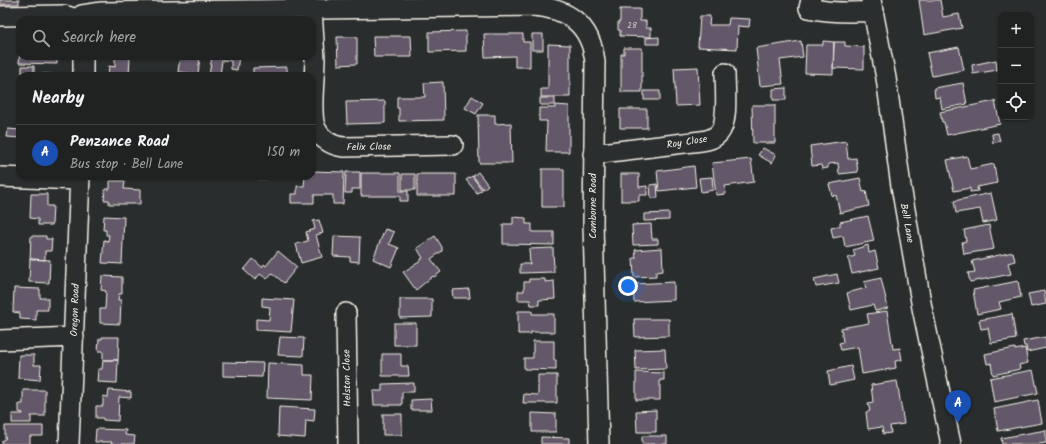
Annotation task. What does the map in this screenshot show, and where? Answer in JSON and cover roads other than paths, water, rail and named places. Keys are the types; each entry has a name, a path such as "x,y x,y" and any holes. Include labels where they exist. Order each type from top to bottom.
{"street":[{"path":"811,0 809,8 827,12 856,13 872,6"},
{"name":"Camborne Road","path":"81,16 102,12 196,5 312,9 532,6 553,8 571,17 582,28 589,39 595,62 593,154 594,309 599,444"},
{"name":"Bell Lane","path":"872,6 886,78 901,186 922,308 944,405 951,444"},
{"name":"Felix Close","path":"312,9 312,16"},
{"path":"0,16 64,14 68,16"},
{"path":"82,72 83,60"},
{"name":"Felix Close","path":"315,60 315,72"},
{"name":"Roy Close","path":"593,154 701,141 714,137 721,130 724,122 725,73"},
{"name":"Felix Close","path":"316,128 320,135 335,146 453,145"},
{"path":"0,177 16,177"},
{"name":"Oregon Road","path":"69,444 80,180"},
{"name":"Helston Close","path":"346,313 348,444"},
{"path":"0,340 74,337"}],"place":[{"name":"Penzance Road","path":"958,423"}]}
